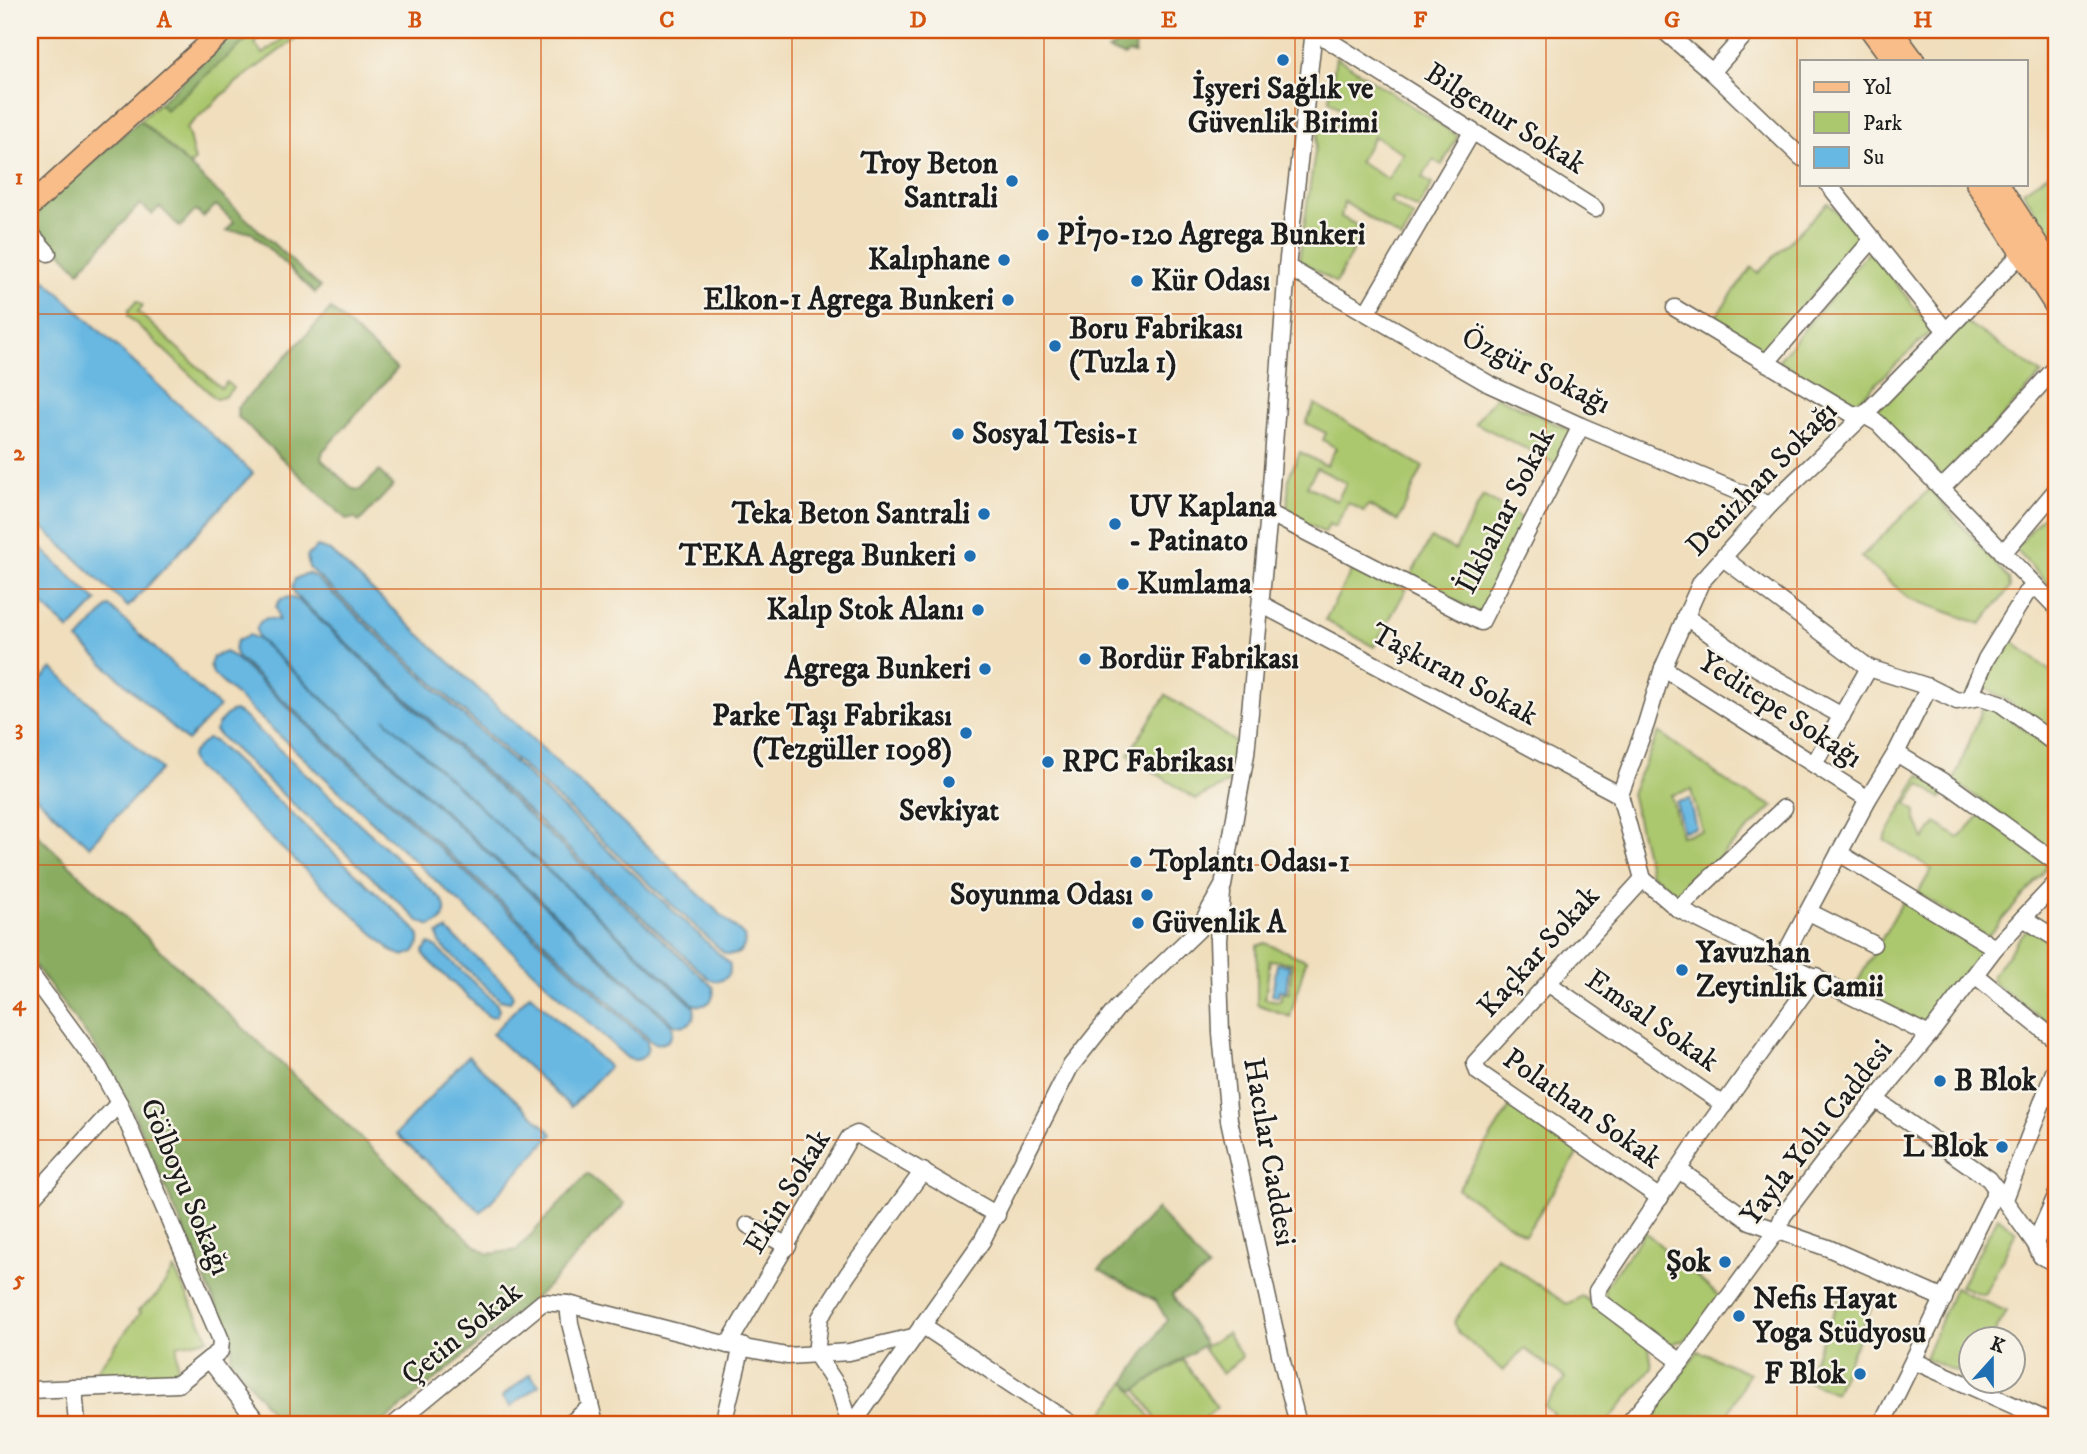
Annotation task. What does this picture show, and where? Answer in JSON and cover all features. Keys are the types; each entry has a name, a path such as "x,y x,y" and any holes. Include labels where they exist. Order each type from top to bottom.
{"main road":[{"path":"30,188 202,30"},
{"path":"30,206 224,30"},
{"path":"1871,30 1893,60"},
{"path":"1891,30 1913,60"},
{"path":"1978,186 2057,308"},
{"path":"1999,186 2057,275"}],"street":[{"name":"Bilgenur Sokak","path":"1314,30 1595,209"},
{"name":"Hacılar Caddesi","path":"1298,1424 1229,1120 1221,1033 1218,940 1223,886 1246,754 1269,513 1287,267 1314,30"},
{"path":"1663,30 1712,72 1800,156"},
{"path":"1712,72 1749,30"},
{"path":"1367,312 1472,132"},
{"path":"1831,186 1946,331"},
{"path":"30,233 48,253"},
{"path":"1766,363 1873,239"},
{"name":"Denizhan Sokağı","path":"1620,795 1663,668 1701,582 1770,505 1864,415 2022,252"},
{"name":"Özgür Sokağı","path":"1287,267 1489,384 1581,426 1770,505"},
{"path":"1675,309 1852,414 1864,415 1878,423 2057,608"},
{"path":"1942,488 1996,434 2057,366"},
{"name":"İlkbahar Sokak","path":"1269,513 1481,622 1581,426"},
{"path":"2003,552 2057,489"},
{"path":"1723,558 1869,668 1929,687 1957,701 1981,697 2000,703 2057,745"},
{"path":"1970,697 1986,659 2026,594 2035,585"},
{"name":"Taşkıran Sokak","path":"1261,604 1620,795"},
{"path":"1685,616 1757,668 1842,716"},
{"name":"Yeditepe Sokağı","path":"1663,668 1868,799"},
{"path":"1814,764 1869,668"},
{"path":"1782,960 1868,799 1896,753 1929,687"},
{"path":"1896,753 1952,787 2057,863"},
{"path":"1620,795 1643,879 1678,908 1929,1035"},
{"path":"1678,908 1784,808"},
{"path":"1839,853 1995,948"},
{"name":"Kaçkar Sokak","path":"1475,1063 1643,879"},
{"name":"Yayla Yolu Caddesi","path":"1628,1424 1681,1362 1777,1231 1783,1216 1798,1196 1929,1035 1995,948 2057,882"},
{"path":"851,1424 982,1241 1070,1067 1117,1008 1198,930 1223,886"},
{"path":"1809,912 1873,944"},
{"path":"2023,918 2057,939"},
{"name":"Gölboyu Sokağı","path":"30,973 99,1067 119,1103 221,1340 220,1351 209,1359"},
{"path":"1975,975 2057,1041"},
{"path":"1681,1362 1598,1300 1597,1291 1815,976"},
{"name":"Emsal Sokak","path":"1549,984 1724,1105"},
{"name":"Polathan Sokak","path":"1475,1063 1478,1072 1660,1198"},
{"path":"1882,1424 1944,1299 2001,1194 2057,1063"},
{"path":"1875,1100 1989,1180 2035,1243 2041,1256 2057,1264"},
{"path":"30,1200 119,1103"},
{"name":"Ekin Sokak","path":"723,1424 735,1346 849,1138 857,1134 997,1215"},
{"path":"1679,1170 1750,1221 1828,1248 1944,1299"},
{"path":"851,1424 839,1389 816,1354 820,1318 848,1274 923,1171"},
{"path":"2035,1243 2057,1194"},
{"path":"748,1225 788,1246"},
{"name":"Çetin Sokak","path":"395,1424 543,1302 568,1304"},
{"path":"595,1424 570,1323 568,1304 735,1346 787,1356 849,1352 917,1331 1070,1424"},
{"path":"30,1390 178,1384 209,1359 259,1424"},
{"path":"1914,1361 2055,1424"},
{"path":"74,1388 77,1424"},
{"path":"570,1424 590,1407"}],"green space":[{"path":"238,30 258,30 166,110 159,103"},
{"path":"258,30 268,30 257,38 255,44 263,54 289,34 286,30 307,30 237,82 186,128 195,160 190,166 140,120 159,103 166,110"},
{"path":"1136,33 1135,54 1124,56 1108,50"},
{"path":"1336,57 1458,136 1442,165 1433,160 1422,178 1432,184 1418,209 1394,196 1390,202 1414,217 1402,239 1344,202 1341,217 1364,229 1336,283 1299,260 1320,118 1334,129 1343,111 1329,100","holes":["1374,136 1403,153 1388,179 1359,162"]},
{"path":"140,120 320,287 315,293 251,232 226,231 234,222 216,205 203,217 196,210 180,227 160,207 152,214 140,204 79,271 36,226 38,211"},
{"path":"2057,168 2057,230 2049,235 2023,191"},
{"path":"1828,203 1861,238 1764,351 1712,321 1752,267 1758,273"},
{"path":"1867,253 1873,254 1931,328 1929,333 1853,406 1778,361"},
{"path":"137,301 143,306 138,312 221,388 227,382 233,388 224,397 216,399 128,316 129,309"},
{"path":"331,309 397,369 323,451 321,459 353,489 360,490 379,471 393,486 359,522 354,518 347,520 238,417 237,408"},
{"path":"1963,320 2042,374 1991,429 1941,476 1875,411"},
{"path":"1496,396 1571,431 1556,464 1475,423"},
{"path":"1315,404 1423,467 1398,521 1369,505 1364,511 1348,503 1335,527 1329,524 1325,533 1287,514 1289,476 1300,452 1326,466 1336,448 1323,440 1326,433 1306,423","holes":["1317,468 1346,483 1337,501 1307,486"]},
{"path":"1930,489 2009,579 2010,588 1981,624 1909,598 1861,557"},
{"path":"1483,496 1528,522 1481,614 1410,577 1431,538 1455,550"},
{"path":"2057,500 2057,594 2015,549"},
{"path":"1356,562 1406,590 1374,647 1325,620"},
{"path":"2007,637 2057,677 2057,720 2049,732 1982,686 1993,659"},
{"path":"1166,695 1235,742 1230,782 1196,799 1128,755"},
{"path":"1984,704 1999,711 2057,753 2057,852 2054,853 1954,781"},
{"path":"1659,732 1737,789 1773,806 1679,896 1650,873 1631,793","holes":["1691,790 1702,831 1681,836 1671,795"]},
{"path":"1920,775 1945,791 1941,798 1920,784 1907,804 1916,811 1916,820 1924,840 1936,823 1959,838 1980,815 2047,864 2041,876 1987,937 1918,893 1932,869 1884,840"},
{"path":"30,828 476,1246 489,1254 517,1250 587,1174 625,1204 544,1290 381,1424 280,1424 231,1359 232,1342 131,1108 105,1060 30,959"},
{"path":"1903,901 1979,947 1979,956 1928,1023 1922,1025 1854,988"},
{"path":"2032,929 2057,948 2057,1029 1994,984 1992,976 2025,931"},
{"path":"1265,943 1306,960 1290,1017 1257,1004 1257,946","holes":["1270,960 1292,963 1289,993 1282,993 1280,1001 1265,999"]},
{"path":"1511,1105 1580,1150 1525,1235 1458,1189"},
{"path":"1157,1209 1208,1269 1172,1295 1205,1344 1134,1391 1126,1381 1167,1320 1156,1301 1099,1270"},
{"path":"1998,1217 2016,1232 1984,1295 1960,1286"},
{"path":"1645,1232 1720,1297 1692,1337 1689,1335 1686,1340 1665,1345 1605,1299 1604,1288"},
{"path":"1497,1257 1567,1304 1582,1296 1649,1347 1652,1368 1606,1424 1545,1424 1554,1414 1544,1406 1566,1378 1524,1349 1503,1371 1459,1333 1454,1322"},
{"path":"174,1269 209,1339 177,1345 178,1380 87,1383 140,1313 138,1311 157,1295"},
{"path":"1954,1288 2006,1311 1999,1324 1958,1324 1958,1372 1925,1358"},
{"path":"1843,1291 1873,1304 1835,1393 1805,1380"},
{"path":"1227,1333 1242,1357 1222,1374 1203,1348"},
{"path":"1698,1351 1749,1373 1723,1424 1646,1424 1644,1422"},
{"path":"1183,1360 1217,1408 1197,1424 1159,1424 1137,1389"},
{"path":"1126,1381 1155,1424 1096,1424"}],"water":[{"path":"44,279 253,473 128,607 30,516 30,294"},
{"path":"30,538 97,601 69,630 30,593"},
{"path":"317,547 330,551 744,936 744,945 740,952 724,953 309,568 307,556"},
{"path":"307,573 315,577 729,963 728,975 718,981 709,979 295,595 292,587 295,579"},
{"path":"290,597 299,601 713,987 713,996 709,1002 702,1005 693,1004 384,718 694,1007 694,1016 690,1023 674,1024 259,639 259,624 267,618 279,620 276,606 281,599"},
{"path":"109,606 219,707 187,741 78,640"},
{"path":"249,635 258,639 672,1025 672,1034 668,1041 652,1042 237,657 234,649 237,641"},
{"path":"225,652 233,656 647,1041 647,1050 643,1057 636,1060 627,1058 213,674 210,665 213,657"},
{"path":"52,668 161,769 89,846 30,791 30,692"},
{"path":"234,711 241,714 440,898 445,910 440,922 430,926 419,921 215,731 223,719"},
{"path":"207,739 214,741 414,928 419,940 414,952 404,956 393,952 195,767 190,758 192,753"},
{"path":"1689,799 1696,828 1683,831 1676,802"},
{"path":"447,930 510,989 513,996 510,1002 500,1000 440,944 438,934"},
{"path":"429,944 436,947 496,1003 499,1010 496,1016 489,1017 426,958 423,952"},
{"path":"1277,964 1289,965 1286,991 1279,990 1278,996 1272,995"},
{"path":"530,994 609,1067 571,1107 492,1034"},
{"path":"468,1056 553,1134 481,1212 396,1134"},
{"path":"530,1374 539,1385 510,1407 502,1397"}],"place":[{"name":"İşyeri Sağlık ve Güvenlik Birimi","path":"1283,60"},
{"name":"Troy Beton Santrali","path":"1012,181"},
{"name":"Pİ70-120 Agrega Bunkeri","path":"1043,235"},
{"name":"Kalıphane","path":"1004,260"},
{"name":"Kür Odası","path":"1137,281"},
{"name":"Elkon-1 Agrega Bunkeri","path":"1008,300"},
{"name":"Boru Fabrikası (Tuzla 1)","path":"1055,346"},
{"name":"Sosyal Tesis-1","path":"958,434"},
{"name":"Teka Beton Santrali","path":"984,514"},
{"name":"UV Kaplana - Patinato","path":"1115,524"},
{"name":"TEKA Agrega Bunkeri","path":"970,556"},
{"name":"Kumlama","path":"1123,584"},
{"name":"Kalıp Stok Alanı","path":"978,610"},
{"name":"Bordür Fabrikası","path":"1085,659"},
{"name":"Agrega Bunkeri","path":"985,669"},
{"name":"Parke Taşı Fabrikası (Tezgüller 1098)","path":"966,733"},
{"name":"RPC Fabrikası","path":"1048,762"},
{"name":"Sevkiyat","path":"949,782"},
{"name":"Toplantı Odası-1","path":"1136,862"},
{"name":"Soyunma Odası","path":"1147,895"},
{"name":"Güvenlik A","path":"1138,923"},
{"name":"Yavuzhan Zeytinlik Camii","path":"1682,970"},
{"name":"B Blok","path":"1940,1081"},
{"name":"L Blok","path":"2002,1147"},
{"name":"Şok","path":"1725,1262"},
{"name":"Nefis Hayat Yoga Stüdyosu","path":"1739,1316"},
{"name":"F Blok","path":"1860,1374"}]}
